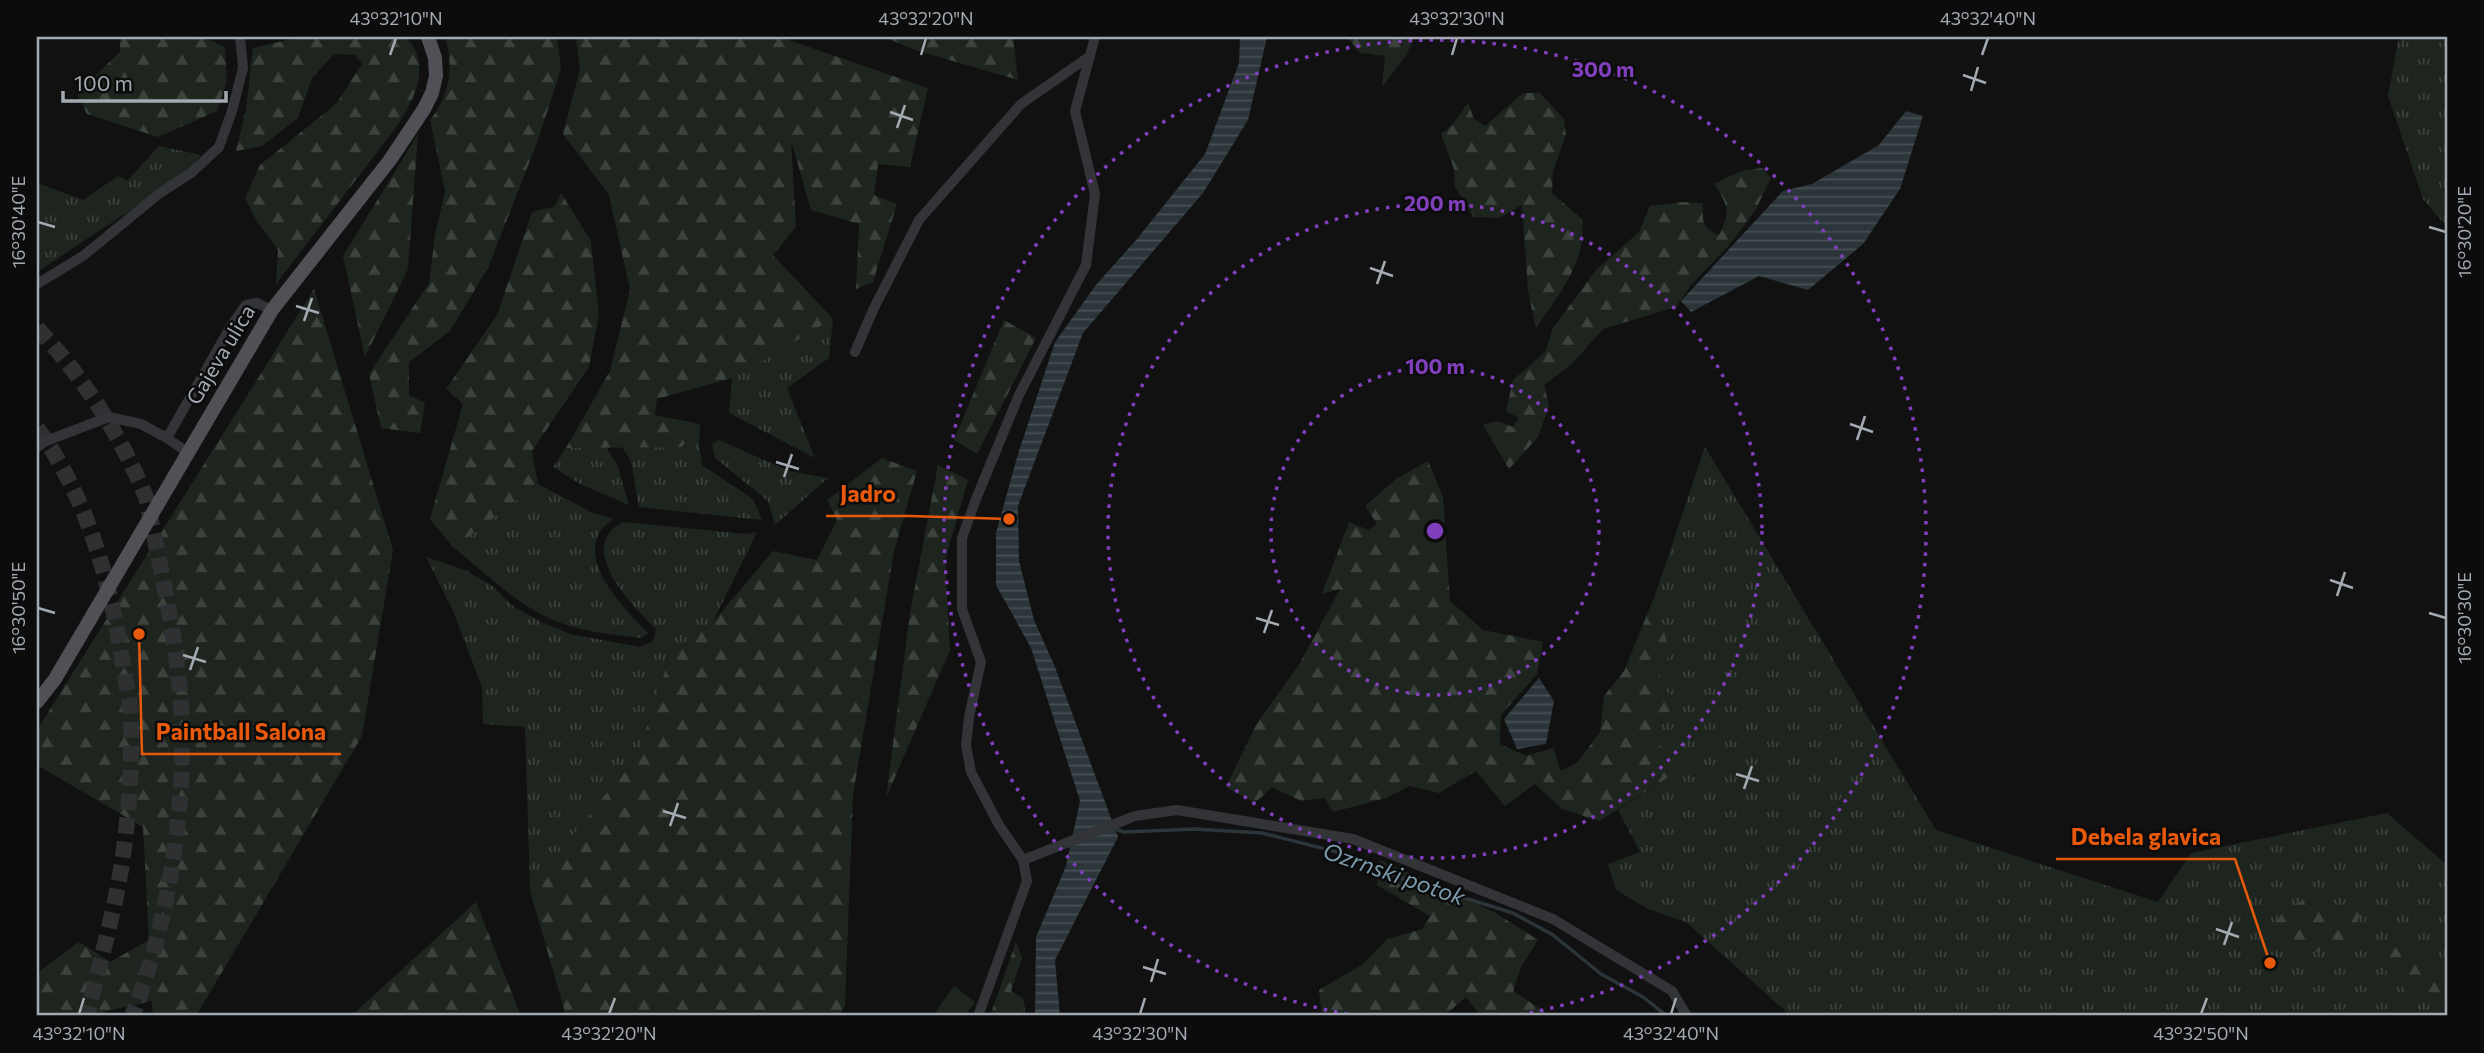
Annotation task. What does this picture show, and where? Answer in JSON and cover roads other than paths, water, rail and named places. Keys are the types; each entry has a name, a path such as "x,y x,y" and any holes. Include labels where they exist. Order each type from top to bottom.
{"main road":[{"name":"Gajeva ulica","path":"37,702 55,679 272,310 390,160 424,109 436,76 435,58 428,37"}],"street":[{"path":"37,284 83,256 160,193 191,173 219,147 243,68 240,37"},
{"path":"978,1016 1027,881 1023,860 999,825 971,772 966,745 981,662 962,609 962,538 1019,394 1086,265 1095,194 1075,111 1095,37"},
{"path":"855,352 919,219 1021,103 1090,56"},
{"path":"167,438 246,305 257,303 272,310"},
{"path":"37,447 109,417 141,424 187,453"},
{"path":"1023,860 1135,816 1177,810 1353,839 1553,919 1672,992 1687,1016"}],"waterway":[{"name":"Ozrnski potok","path":"1113,828 1124,832 1194,829 1262,833 1349,855 1401,878 1513,913 1553,935 1601,974 1643,997 1667,1016"}],"tunnel":[{"path":"37,328 70,367 99,408 125,451 146,497 174,645 182,734 176,842 163,913 132,1016"},
{"path":"37,428 70,483 94,541 118,634 130,709 130,773 123,856 112,916 87,1016"}],"place":[{"name":"Jadro","path":"1009,519"},
{"name":"Paintball Salona","path":"139,634"},
{"name":"Debela glavica","path":"2270,963"}]}
